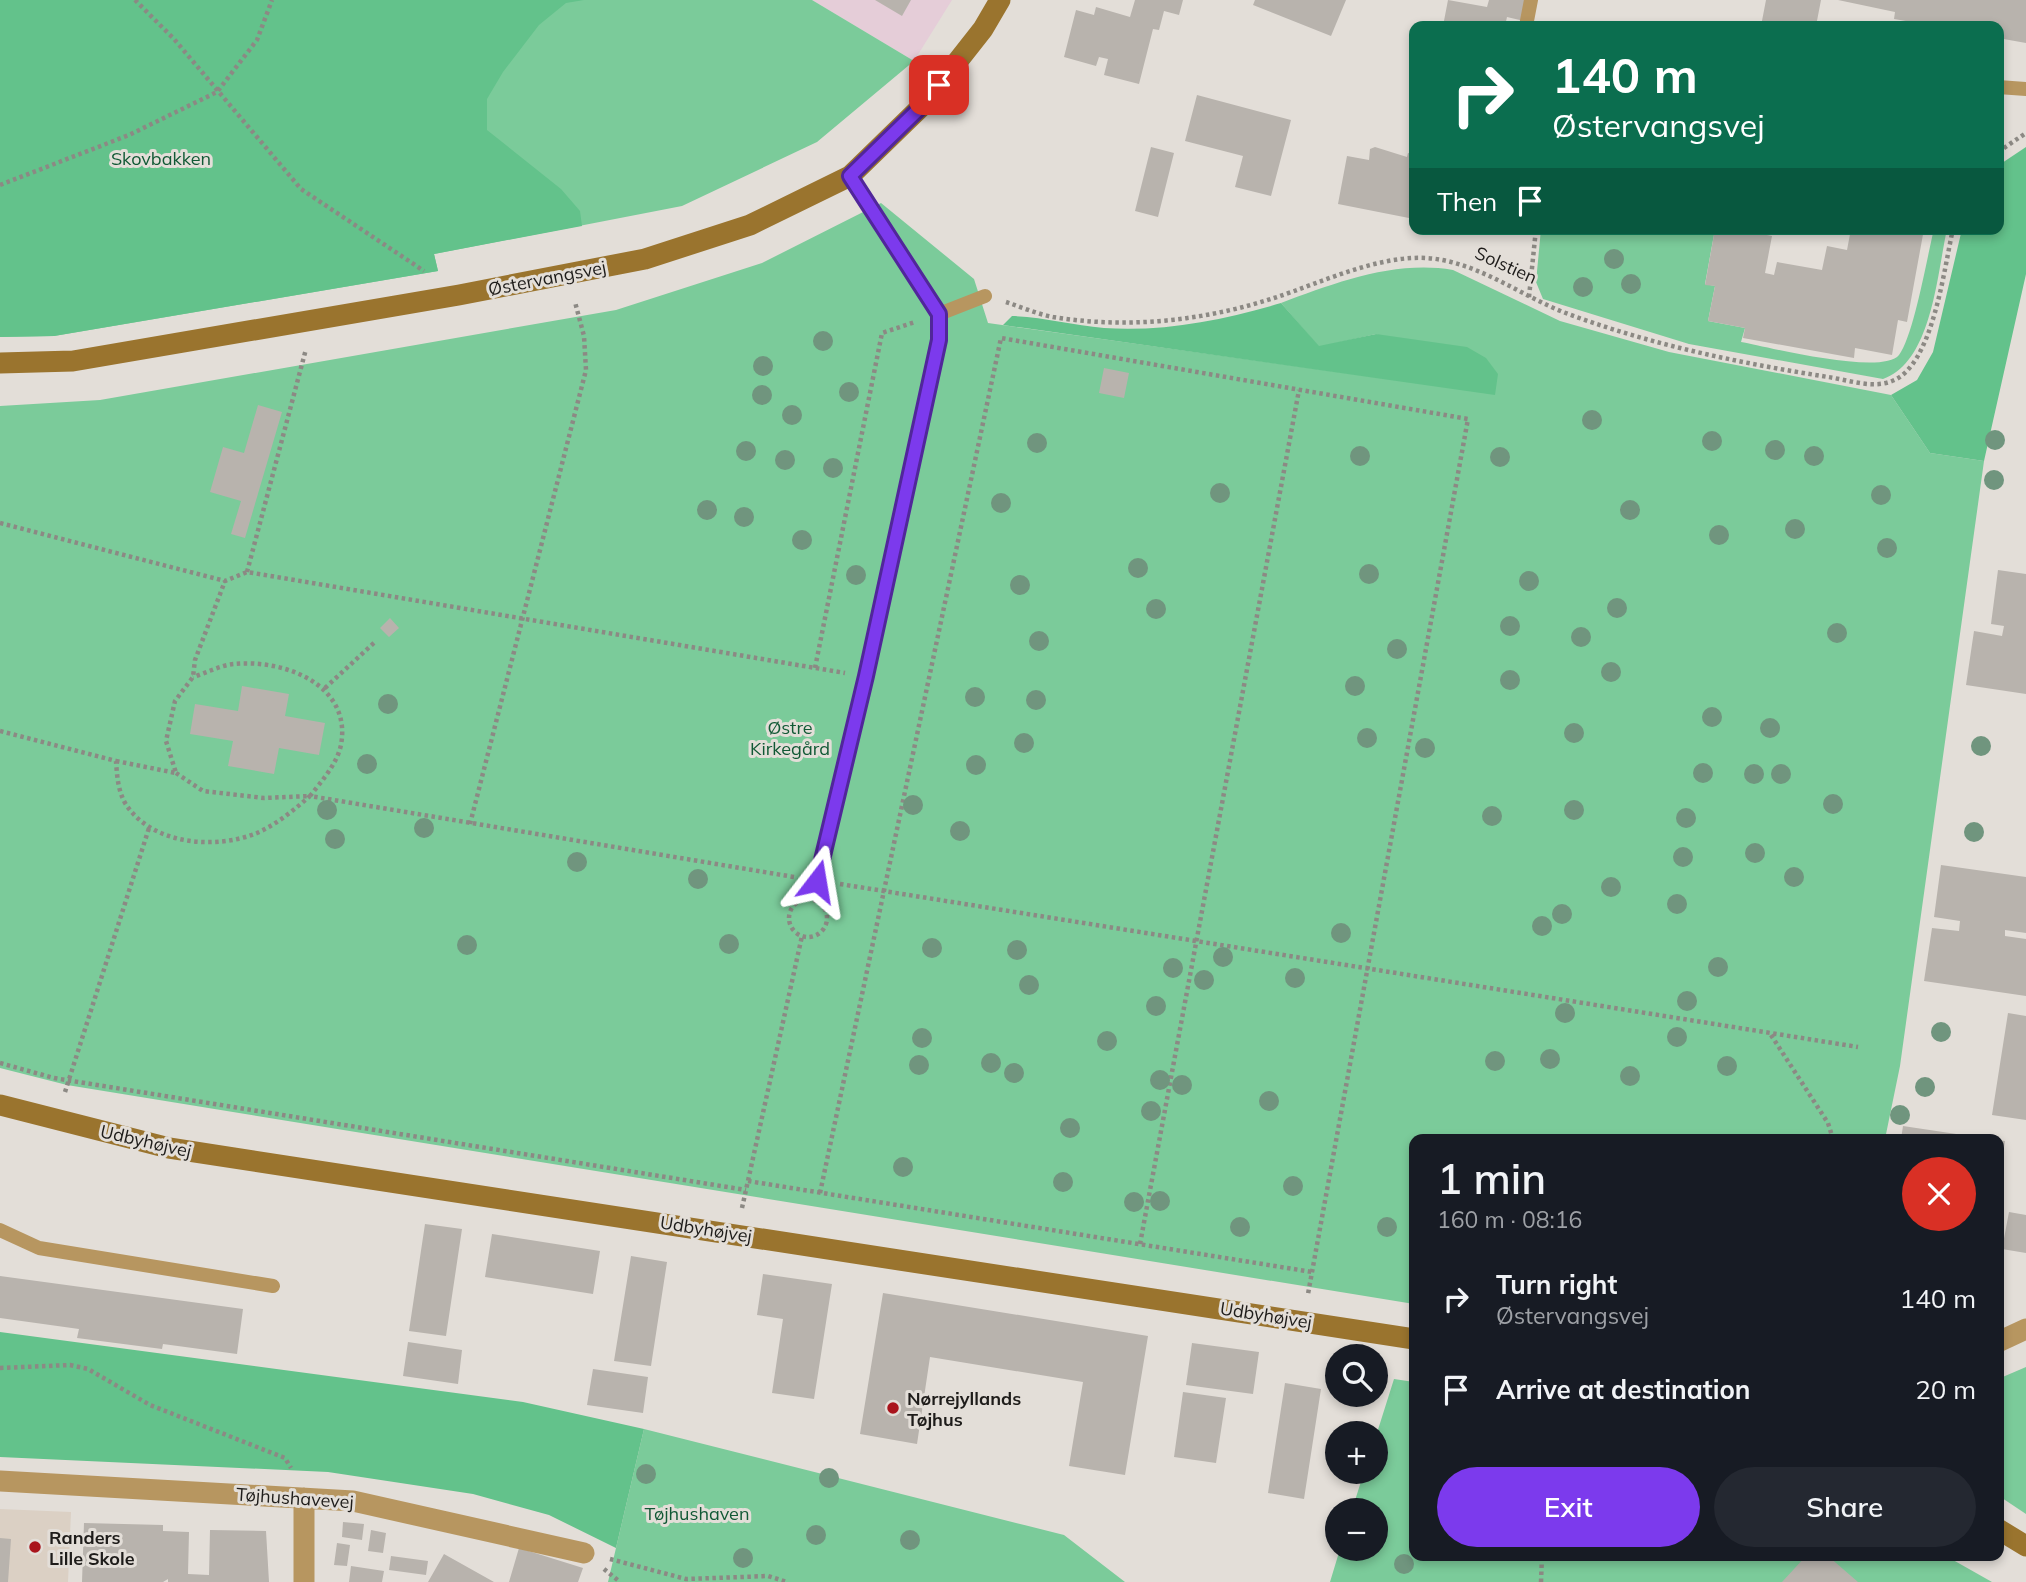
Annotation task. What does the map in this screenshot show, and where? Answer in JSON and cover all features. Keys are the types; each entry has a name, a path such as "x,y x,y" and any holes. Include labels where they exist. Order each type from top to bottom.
{"street":[{"name":"Østervangsvej","path":"0,363 73,361 459,295 645,259 750,225 850,176 924,104 983,29 1000,0"},
{"name":"Udbyhøjvej","path":"0,1105 170,1148 1409,1338"},
{"path":"2004,1339 2026,1329"},
{"name":"Tøjhushavevej","path":"0,1481 354,1501 584,1553"},
{"path":"304,1498 304,1582"},
{"path":"2004,1532 2026,1545"}],"lane":[{"path":"1527,21 1531,0"},
{"path":"2004,87 2026,89"},
{"path":"817,881 866,676 939,340 939,314 850,176"},
{"path":"939,314 985,296"},
{"path":"0,1230 39,1248 273,1286"}],"path":[{"path":"135,0 174,39 301,189 459,295"},
{"path":"0,185 129,135 217,92 257,40 272,0"},
{"path":"2004,148 2026,133"},
{"path":"1529,297 1535,235"},
{"name":"Solstien","path":"985,296 1051,317 1130,322 1206,317 1340,274 1406,258 1442,260 1470,269 1563,312 1634,334 1762,367 1865,383 1889,383 1912,367 1925,345 1952,235"},
{"path":"470,824 586,370 584,335 567,274"},
{"path":"815,668 882,332 939,314"},
{"path":"247,572 314,320"},
{"path":"820,1193 1001,338 1468,419 1304,1321"},
{"path":"1140,1244 1299,390"},
{"path":"0,523 225,581 247,572 866,676"},
{"path":"176,773 166,741 174,701 193,677 195,660 225,581"},
{"path":"325,688 376,641"},
{"path":"116,761 118,787 126,804 149,828 176,839 220,842 256,833 286,816 310,796 341,747 342,716 325,688 291,668 234,663 193,677"},
{"path":"0,730 116,761 176,773 203,791 264,798 310,796 884,892 1858,1047"},
{"path":"57,1120 149,828"},
{"path":"789,915 791,928 802,936 817,935 827,925"},
{"path":"737,1233 802,936"},
{"path":"1770,1034 1828,1123 1831,1134"},
{"path":"0,1063 68,1080 746,1190"},
{"path":"748,1181 1312,1272"},
{"path":"0,1368 70,1365 88,1369 150,1405 285,1458 304,1498"},
{"path":"584,1553 685,1581 768,1576 787,1582"},
{"path":"1541,1582 1542,1561"}],"shaded area":[{"path":"812,0 952,0 914,61"},
{"name":"Randers Lille Skole","path":"0,1509 71,1512 68,1582 0,1582"}],"green space":[{"name":"Skovbakken","path":"0,0 812,0 914,61 817,142 682,206 434,254 438,271 54,336 0,337"},
{"name":"Skovbakken","path":"0,0 584,0 566,3 539,25 503,72 487,99 487,130 561,189 580,211 582,226 434,254 438,271 54,336 0,337"},
{"path":"2026,147 2026,274 1984,461 1930,453 1891,395 1917,380 1933,352 1961,235 2004,235 2004,162"},
{"name":"Østre Kirkegård","path":"881,203 974,279 988,323 1495,394 1376,334 1319,347 1281,303 1365,275 1409,268 1453,270 1560,321 1669,352 1891,395 1930,453 1984,461 1900,1066 1886,1134 1409,1134 1409,1303 67,1085 0,1068 0,406 100,400 616,310 762,263"},
{"path":"1540,235 1714,235 1705,284 1715,286 1708,321 1745,328 1741,342 1798,354 1871,363 1888,361 1899,355 1905,345 1915,314 1933,235 1946,235 1930,315 1922,336 1912,355 1899,370 1883,379 1689,344 1543,299 1536,282"},
{"path":"1281,303 1319,346 1376,334 1467,347 1486,358 1498,374 1495,395 1003,325 1012,316 1104,328 1149,328 1238,315"},
{"path":"0,1332 523,1402 644,1429 616,1548 549,1515 473,1494 328,1472 0,1457"},
{"path":"2026,1367 2026,1514 2004,1499 2004,1376"},
{"path":"1394,1379 1409,1381 1409,1561 1955,1561 1992,1582 1330,1582 1336,1561 1388,1561 1388,1498 1356,1498 1360,1484 1388,1484 1388,1421 1381,1421 1385,1407 1388,1407"},
{"name":"Tøjhushaven","path":"644,1429 1064,1535 1125,1582 608,1582"}],"building":[{"path":"875,0 911,0 902,16"},
{"path":"1135,0 1183,0 1179,15 1164,11 1159,30 1153,29 1139,84 1104,75 1108,59 1099,57 1096,66 1064,57 1076,10 1094,15 1096,7 1130,17"},
{"path":"1255,0 1346,0 1331,36 1253,5"},
{"path":"1448,0 1487,7 1489,0 1528,0 1524,21 1507,17 1506,21 1444,21"},
{"path":"1766,0 1821,0 1817,21 1762,21"},
{"path":"1838,0 2026,0 2026,43 2004,39 2004,21 1906,21 1894,19 1895,12"},
{"path":"1197,95 1291,120 1271,196 1235,187 1243,156 1185,141"},
{"path":"1151,147 1174,153 1158,217 1135,211"},
{"path":"1375,147 1407,157 1409,153 1409,218 1338,204 1347,156 1369,160 1370,149"},
{"path":"1714,235 1772,236 1765,273 1774,275 1777,262 1822,270 1827,246 1847,250 1850,235 1923,235 1907,322 1898,320 1892,355 1855,348 1854,358 1743,338 1745,328 1708,321 1715,286 1705,285"},
{"path":"1104,368 1129,373 1124,398 1099,393"},
{"path":"258,405 282,412 245,538 231,534 241,501 210,492 223,447 244,453"},
{"path":"1998,570 2026,574 2026,694 1966,685 1974,631 2002,636 2004,626 1991,624"},
{"path":"390,618 399,628 389,637 380,628"},
{"path":"242,686 289,694 285,716 325,723 319,755 279,748 274,774 228,766 233,741 190,734 195,704 238,711"},
{"path":"1941,865 2026,877 2026,933 2005,930 2005,936 2026,939 2026,996 1924,981 1932,928 1959,931 1960,921 1934,917"},
{"path":"2008,1013 2026,1016 2026,1120 1992,1115"},
{"path":"1903,1126 1956,1134 1902,1134"},
{"path":"2009,1212 2026,1215 2026,1253 2004,1249"},
{"path":"425,1224 462,1229 446,1336 409,1331"},
{"path":"492,1234 600,1251 593,1294 485,1277"},
{"path":"631,1256 667,1262 651,1366 614,1361"},
{"path":"763,1274 832,1284 814,1399 772,1393 783,1319 757,1315"},
{"path":"0,1276 243,1309 237,1354 163,1344 162,1349 77,1338 79,1329 0,1318"},
{"name":"Nørrejyllands Tøjhus","path":"883,1293 1148,1336 1125,1475 1069,1466 1083,1382 930,1357 917,1444 860,1434"},
{"path":"408,1342 462,1350 458,1384 403,1376"},
{"path":"1192,1343 1259,1352 1253,1394 1186,1385"},
{"path":"593,1369 648,1377 643,1413 587,1405"},
{"path":"1285,1383 1321,1389 1304,1499 1268,1493"},
{"path":"1183,1392 1226,1398 1216,1463 1174,1457"},
{"path":"343,1522 364,1524 362,1540 342,1537"},
{"path":"84,1523 163,1525 163,1531 189,1532 188,1574 209,1575 210,1530 266,1531 269,1582 168,1582 168,1579 163,1582 82,1582"},
{"path":"371,1530 386,1533 383,1553 368,1551"},
{"path":"0,1538 11,1539 8,1582 0,1582"},
{"path":"337,1543 350,1545 347,1566 334,1565"},
{"path":"519,1548 583,1568 578,1582 509,1582"},
{"path":"444,1554 494,1582 428,1582"},
{"path":"391,1556 428,1561 426,1575 389,1570"},
{"path":"1801,1561 1834,1561 1858,1582 1782,1582"},
{"path":"351,1566 384,1571 382,1582 349,1582"}],"place":[{"name":"Nørrejyllands Tøjhus","path":"893,1408"},
{"name":"Randers Lille Skole","path":"35,1547"}],"route":[{"path":"817,881 866,676 939,340 939,314 925,288 850,176 924,104 939,85"}]}
